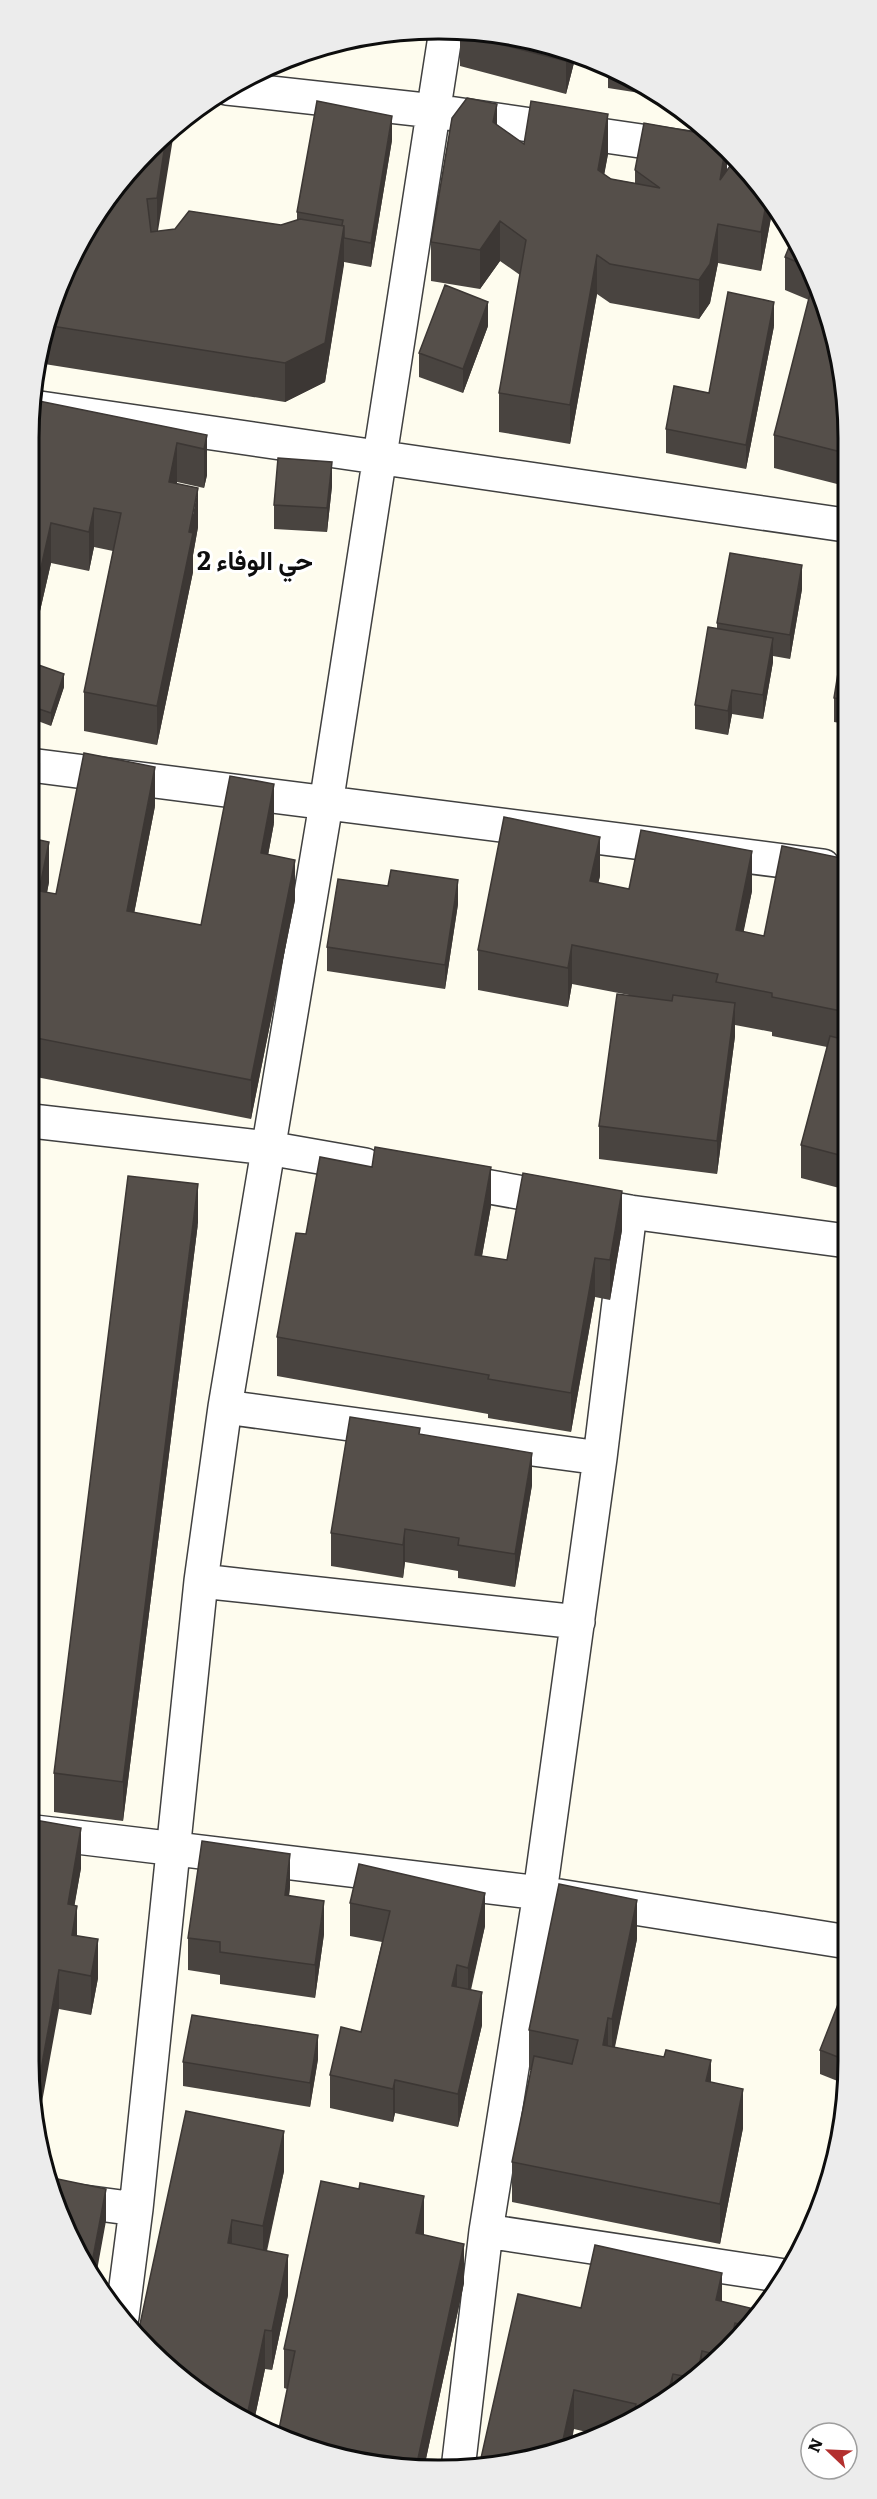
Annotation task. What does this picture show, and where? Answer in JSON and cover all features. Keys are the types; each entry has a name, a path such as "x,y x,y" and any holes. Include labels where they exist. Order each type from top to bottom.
{"street":[{"path":"123,2306 136,2209 201,1581 225,1407 326,804 445,39"},
{"path":"244,90 434,111 717,152"},
{"path":"40,408 838,524"},
{"path":"39,766 838,867"},
{"path":"39,1122 268,1148 630,1212 838,1240"},
{"path":"459,2459 486,2231 540,1893 600,1458 630,1212"},
{"path":"225,1407 600,1458"},
{"path":"201,1581 578,1622"},
{"path":"39,1832 540,1893 838,1940"},
{"path":"64,2199 136,2209"},
{"path":"486,2231 775,2275"}],"building":[{"path":"493,42 542,53 566,61"},
{"path":"467,98 497,104 493,122 524,144 531,101 608,114 598,170 611,179 660,188 635,170 644,123 695,132 724,159 720,180 730,166 765,209 761,232 718,224 710,264 699,280 610,264 597,255 570,405 499,393 526,240 500,221 480,250 431,242 452,118"},
{"path":"317,101 392,116 371,243 344,238 343,220 297,212"},
{"path":"164,148 157,198 147,199 151,232 175,229 189,211 281,225 300,219 344,226 325,343 285,363 55,327 80,262 106,217 138,175"},
{"path":"789,247 797,262 785,257"},
{"path":"445,285 488,302 463,369 419,353"},
{"path":"728,292 774,302 746,445 666,429 674,386 709,393"},
{"path":"810,292 824,335 835,386 838,451 774,435"},
{"path":"41,401 207,435 204,449 177,443 169,482 198,488 189,532 193,533 157,706 84,692 121,513 94,508 89,532 51,523 40,572"},
{"path":"278,458 332,462 327,508 274,505"},
{"path":"730,553 802,565 790,635 717,623"},
{"path":"708,627 773,638 763,695 732,690 728,711 695,705"},
{"path":"39,665 64,674 51,713 39,709"},
{"path":"838,673 838,699 834,698"},
{"path":"84,753 155,767 127,911 201,925 230,776 274,784 261,853 295,860 251,1080 39,1039 39,891 56,894"},
{"path":"504,817 600,837 590,881 629,889 641,830 752,851 736,930 764,936 782,846 838,857 838,1010 772,997 772,993 716,982 718,974 572,945 568,968 478,950"},
{"path":"39,840 49,842 39,891"},
{"path":"391,870 458,880 445,965 327,947 338,879 388,886"},
{"path":"617,994 672,1001 673,995 735,1003 717,1141 599,1126"},
{"path":"830,1036 838,1038 838,1155 801,1145"},
{"path":"375,1147 491,1167 475,1255 507,1260 523,1173 622,1191 610,1260 595,1258 571,1393 488,1379 489,1375 277,1337 296,1233 306,1234 320,1157 372,1167"},
{"path":"128,1176 198,1184 123,1782 54,1773"},
{"path":"350,1417 420,1428 419,1434 532,1453 515,1554 458,1545 459,1538 405,1529 403,1545 331,1533"},
{"path":"39,1821 81,1828 68,1904 77,1906 72,1935 98,1939 91,1976 59,1970 40,2077"},
{"path":"202,1841 290,1854 285,1895 324,1901 315,1965 220,1952 220,1942 188,1938"},
{"path":"359,1864 485,1893 468,1968 457,1965 452,1986 482,1992 458,2094 395,2080 393,2089 330,2075 341,2027 361,2032 390,1911 350,1903"},
{"path":"559,1884 637,1900 612,2019 608,2018 603,2045 664,2057 666,2050 711,2060 706,2081 743,2089 720,2204 512,2162 534,2056 572,2064 578,2040 529,2030"},
{"path":"838,2004 838,2057 820,2050"},
{"path":"192,2015 318,2035 310,2083 183,2062"},
{"path":"186,2111 284,2131 263,2226 232,2220 228,2243 288,2255 272,2331 265,2330 248,2411 195,2377 175,2361 140,2326"},
{"path":"57,2179 106,2189 93,2259 69,2213"},
{"path":"321,2181 359,2189 360,2183 424,2196 416,2233 464,2244 418,2459 386,2457 335,2446 279,2427 295,2351 284,2349"},
{"path":"595,2245 722,2273 716,2300 750,2308 739,2324 735,2323 733,2330 710,2353 702,2351 700,2363 683,2376 673,2374 670,2386 635,2408 636,2404 574,2390 563,2440 481,2458 518,2294 581,2308"}],"district":[{"name":"حي الوفاء 2","path":"255,558"}]}
